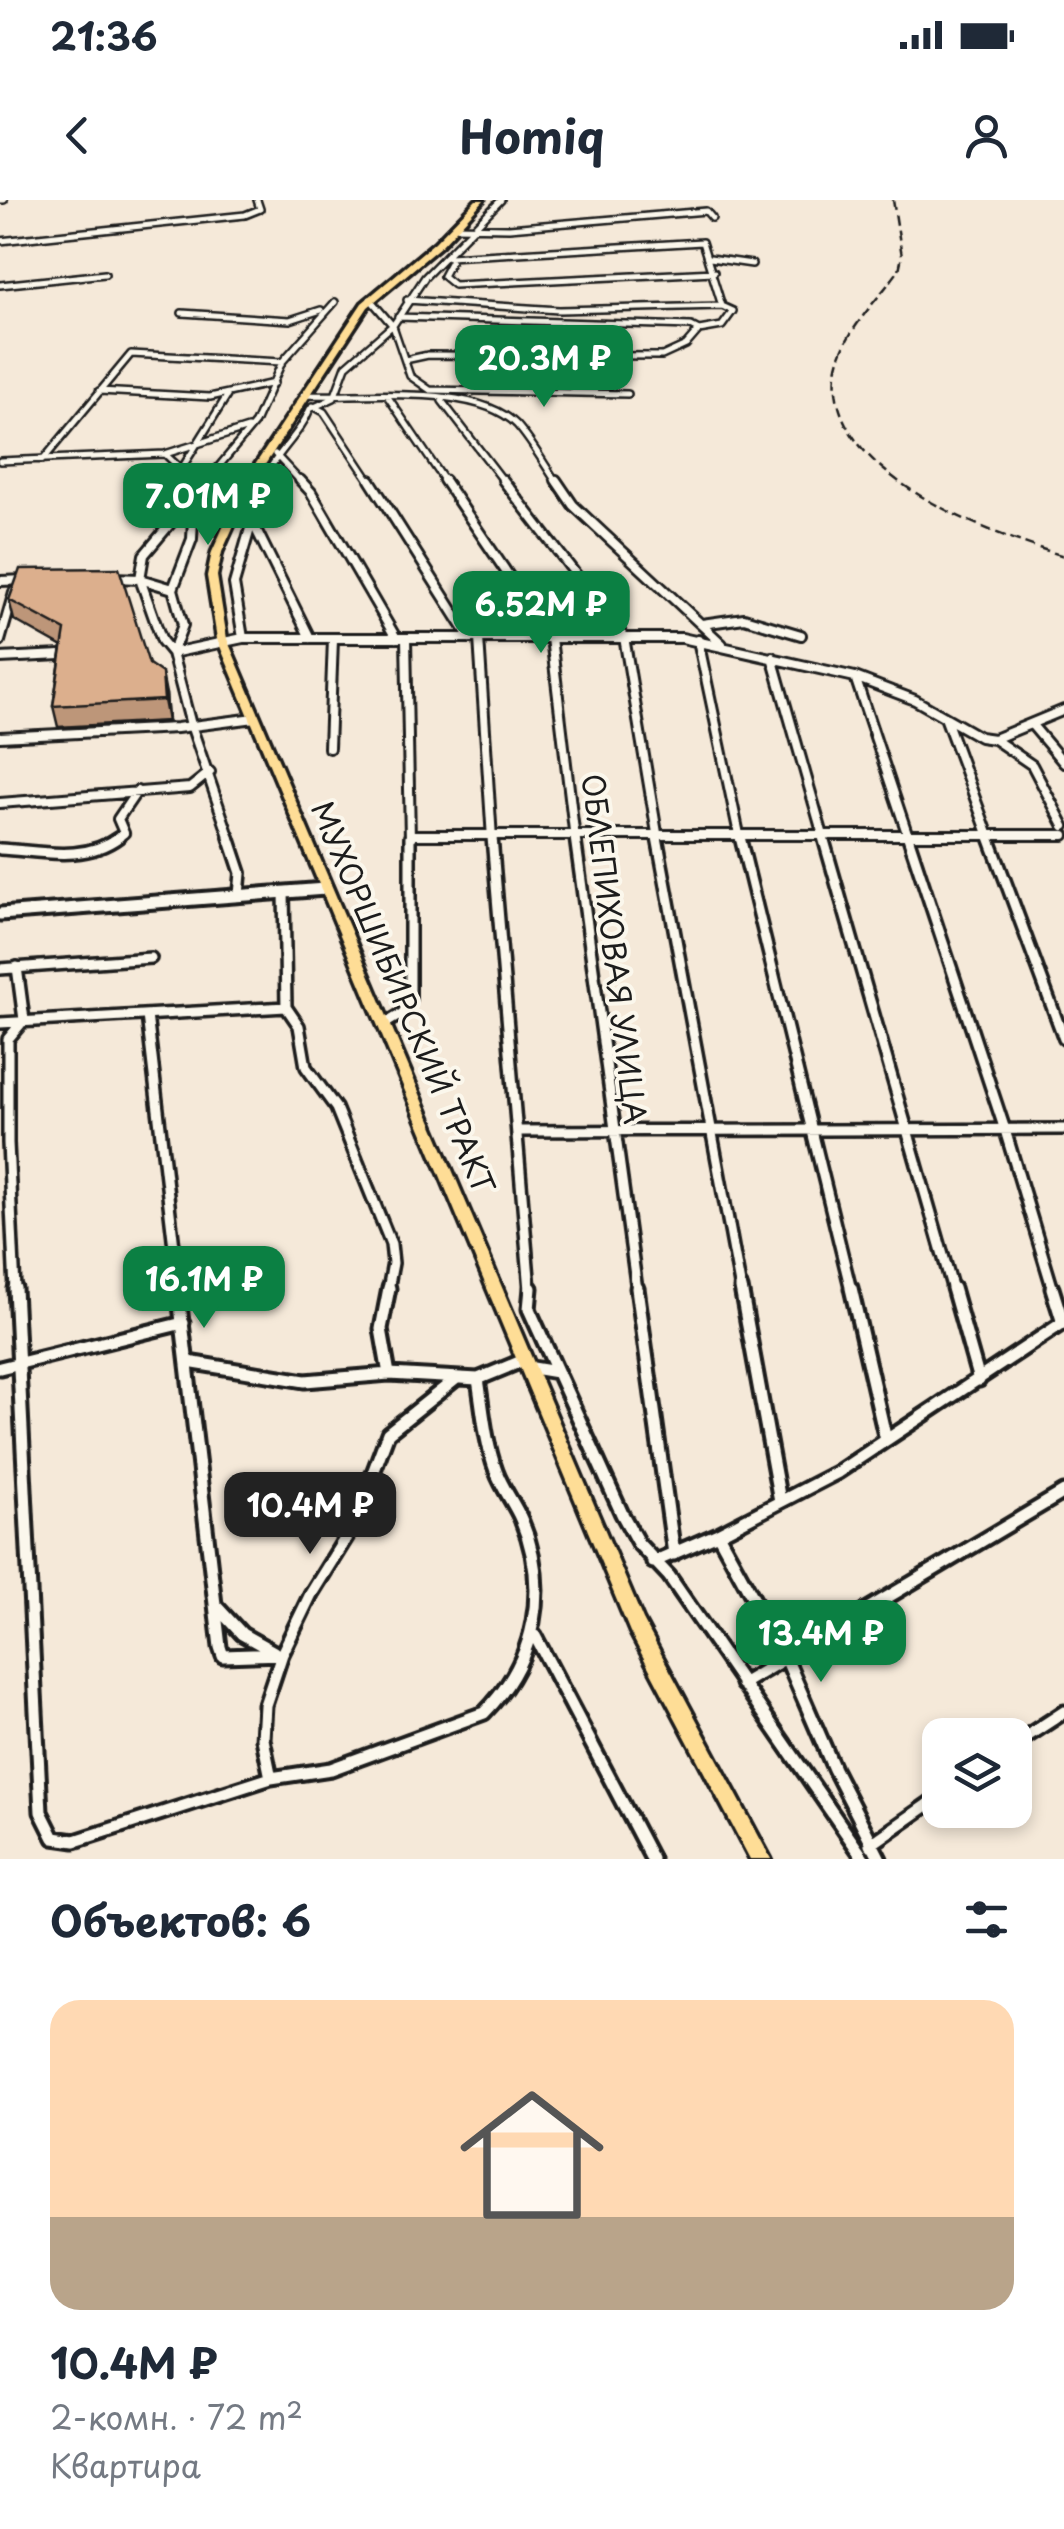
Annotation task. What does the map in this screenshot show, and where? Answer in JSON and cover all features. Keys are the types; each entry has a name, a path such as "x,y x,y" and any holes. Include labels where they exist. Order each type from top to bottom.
{"main road":[{"name":"МУХОРШИБИРСКИЙ ТРАКТ","path":"480,200 455,227 370,299 303,395 274,453 248,483 216,552 212,576 224,642 636,1626 761,1859"}],"street":[{"path":"0,241 246,215 260,210 257,200"},
{"path":"501,200 480,230 408,300 394,326 392,344 415,383 457,396 515,423 573,505 724,645"},
{"path":"455,227 480,230 706,211 712,218"},
{"path":"452,257 702,242 722,306"},
{"path":"452,257 443,276 454,285 714,272"},
{"path":"710,258 752,264"},
{"path":"0,286 104,274"},
{"path":"698,307 721,296"},
{"path":"370,299 394,326"},
{"path":"398,317 690,326 699,330 722,326 734,311 722,306 559,310 408,300"},
{"path":"239,894 241,873 210,772 191,725 172,653 162,640 140,579 144,555 256,423 282,362 335,302"},
{"path":"190,306 182,313 290,320 324,310"},
{"path":"290,320 306,331"},
{"path":"334,398 337,380 348,362 394,326"},
{"path":"404,360 428,355 662,356 686,345 699,330"},
{"path":"43,460 132,354 282,362"},
{"path":"99,392 227,396 274,383"},
{"path":"303,395 334,398 407,394 442,401 502,390 628,394"},
{"path":"182,468 227,396"},
{"name":"ОБЛЕПИХОВАЯ УЛИЦА","path":"388,397 552,638 574,835 674,1554"},
{"path":"243,638 234,584 274,453 313,406 334,398"},
{"path":"442,401 624,637 780,1501"},
{"path":"313,406 324,412 474,638 519,1131 531,1281 529,1309 638,1543 669,1576 742,1684 865,1852 880,1859"},
{"path":"0,462 164,454 198,441 233,434 256,423"},
{"path":"274,453 311,492 358,578 401,638 413,957 409,1008 405,1015 383,1025"},
{"path":"164,454 200,488"},
{"path":"172,653 183,625 173,589 192,540 194,498"},
{"path":"252,521 310,638"},
{"path":"102,578 140,579 173,589"},
{"path":"0,641 18,580"},
{"path":"0,581 34,580"},
{"path":"702,624 722,618 744,618 801,635"},
{"path":"172,653 243,638 624,637 724,645 855,677 915,700 980,737 994,739 1026,756 1037,767 1064,826"},
{"path":"329,748 333,638"},
{"path":"698,640 740,836 886,1440"},
{"path":"0,658 62,655"},
{"path":"772,657 979,1380"},
{"path":"654,1562 838,1472 1063,1322 1005,1130 855,677"},
{"path":"994,739 1064,710"},
{"path":"945,717 1064,1038"},
{"path":"0,738 255,718"},
{"path":"1032,725 1064,763"},
{"path":"0,802 190,788 210,772"},
{"path":"0,849 64,856 110,844 124,833 118,819 137,791"},
{"path":"410,834 1064,835"},
{"path":"0,914 326,889"},
{"path":"284,892 286,1007 299,1026 306,1067 336,1108 392,1244 381,1329 390,1374"},
{"path":"0,969 151,958"},
{"path":"17,967 24,1020"},
{"path":"0,1023 286,1007"},
{"path":"147,1015 224,1656 282,1654"},
{"path":"24,1020 4,1036 41,1812 44,1826 54,1838 75,1841 271,1778 330,1769 484,1713 505,1696 522,1670 534,1636 534,1575 524,1526 497,1474 478,1379"},
{"path":"519,1131 1064,1129"},
{"path":"0,1368 183,1323"},
{"path":"188,1362 305,1381 390,1374 478,1379 525,1364 557,1372"},
{"path":"271,1778 263,1739 265,1705 282,1654 311,1594 352,1526 388,1434 457,1378"},
{"path":"742,1684 1064,1492"},
{"path":"718,1534 786,1658 865,1852"},
{"path":"216,1604 230,1626 252,1643 282,1654"},
{"path":"534,1636 652,1859"},
{"path":"1032,1733 1064,1712"},
{"path":"865,1852 922,1809"}],"building":[{"path":"119,568 149,664 162,673 164,700 53,706 65,630 9,600 20,569"}],"railway":[{"path":"893,200 902,256 899,270 861,318 839,359 836,373 840,409 857,441 884,470 918,494 995,532 1064,556"}]}
